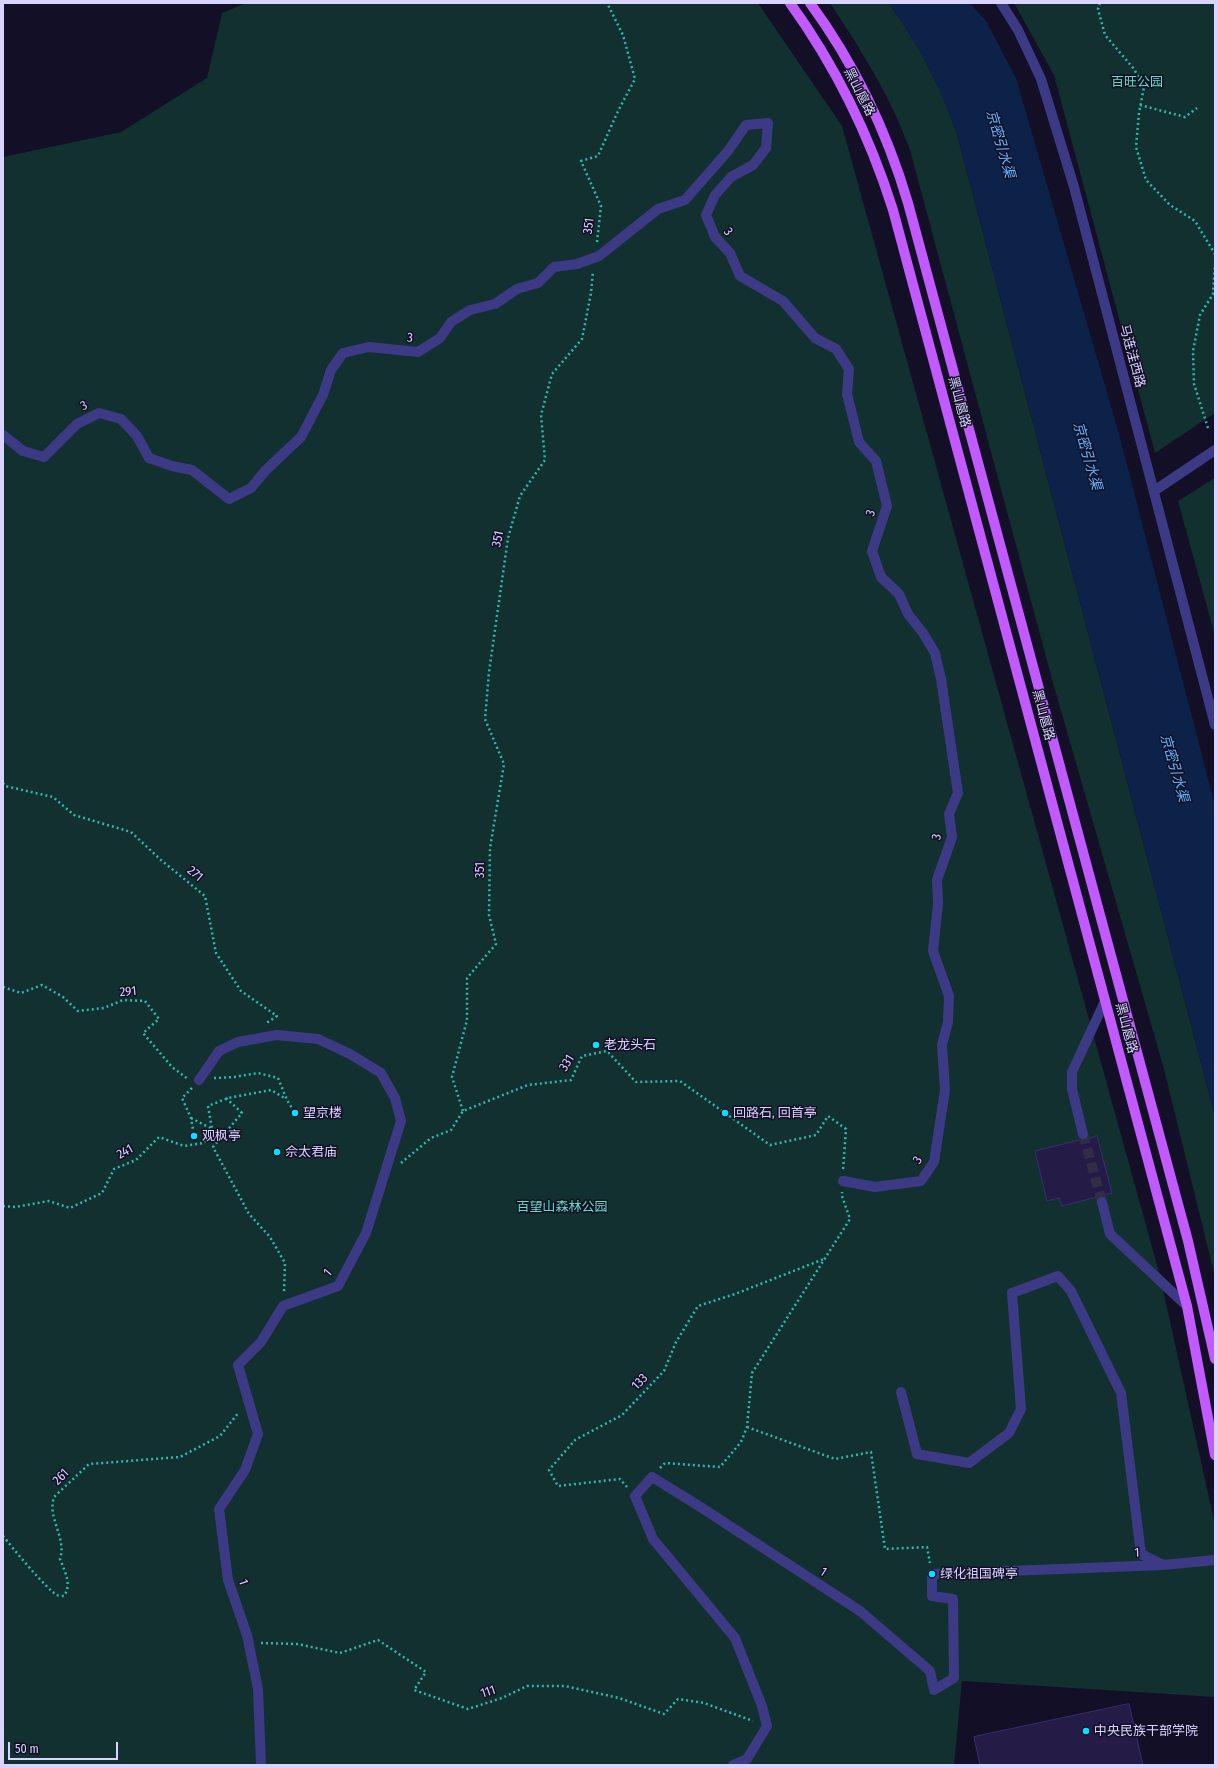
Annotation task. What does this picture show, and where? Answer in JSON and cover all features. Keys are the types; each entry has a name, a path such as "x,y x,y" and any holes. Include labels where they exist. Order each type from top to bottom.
{"main road":[{"name":"黑山扈路","path":"790,3 812,33 852,104 881,172 895,218 1187,1306 1215,1455"},
{"name":"黑山扈路","path":"810,3 826,25 854,73 875,114 893,158 908,203 1188,1241 1215,1359"}],"street":[{"name":"马连洼西路","path":"1001,3 1018,30 1041,79 1074,187 1215,725"},
{"name":"3","path":"3,435 23,451 44,457 78,424 99,413 121,419 137,436 149,458 172,466 192,470 229,499 252,488 266,470 301,438 323,395 331,370 343,353 369,347 418,352 440,338 451,322 470,310 495,304 517,289 538,283 554,267 577,264 599,256 658,209 685,200 728,151 746,125 768,123 766,148 753,165 731,177 715,194 706,215 714,237 730,253 740,276 783,301 815,338 836,349 849,369 847,394 859,442 876,461 887,506 872,551 881,577 899,594 908,614 923,633 935,654 941,679 958,793 949,814 952,837 936,880 938,904 933,951 949,996 948,1022 942,1045 945,1090 934,1162 921,1181 875,1187 843,1181"},
{"path":"1154,491 1215,450"},
{"path":"1084,1134 1072,1089 1072,1072 1105,1001"},
{"name":"1","path":"199,1080 219,1051 238,1042 277,1035 318,1039 350,1054 380,1073 395,1098 401,1121 366,1233 338,1286 283,1306 261,1342 238,1365 258,1434 246,1470 219,1509 228,1580 248,1641 258,1688 261,1765"},
{"path":"1102,1202 1110,1234 1187,1306"},
{"path":"901,1392 917,1454 969,1463 1009,1433 1021,1409 1012,1292 1058,1276 1071,1291 1121,1393 1141,1554 1163,1565"},
{"path":"652,1477 635,1496 653,1539 735,1638 762,1706 767,1726 747,1759 733,1765"},
{"name":"1","path":"652,1477 860,1611 930,1671 934,1690 954,1678 953,1599 932,1596 932,1574 1163,1565 1215,1560"}],"path":[{"name":"351","path":"463,1111 452,1077 467,1020 468,978 496,944 489,915 490,848 504,764 485,719 489,672 508,538 520,496 545,460 541,415 552,374 582,339 591,293 601,206 581,161 598,156 618,111 635,79 623,35 607,3"},
{"path":"1100,3 1098,9 1105,35 1134,69 1144,87 1140,105 1136,147 1146,180 1170,205 1195,221 1215,254"},
{"path":"1140,105 1185,117 1198,108"},
{"path":"1208,428 1194,384 1193,351 1200,315 1214,293 1215,264"},
{"name":"271","path":"3,783 5,786 53,797 74,815 131,832 161,860 205,896 216,953 241,991 277,1016 264,1025"},
{"name":"291","path":"3,987 21,993 42,985 63,997 78,1011 104,1008 122,1000 146,1001 159,1019 143,1033 172,1067 191,1082 199,1080"},
{"name":"331","path":"463,1111 528,1085 571,1080 582,1056 607,1051 636,1082 680,1081 770,1145 816,1135 828,1116 846,1129 843,1181"},
{"path":"194,1136 191,1118 182,1098 199,1080 258,1073 278,1078 287,1100 295,1114"},
{"path":"212,1129 208,1106 226,1098 272,1090 287,1100"},
{"path":"226,1098 242,1113 213,1147 249,1214 270,1237 285,1263 283,1306"},
{"path":"383,1178 431,1138 451,1130 463,1111"},
{"path":"191,1118 212,1129"},
{"name":"241","path":"3,1206 15,1207 50,1201 70,1208 102,1193 114,1169 136,1160 159,1137 184,1146 204,1143 212,1129"},
{"path":"652,1477 665,1463 720,1467 741,1442 747,1427 752,1373 850,1220 842,1196 843,1181"},
{"name":"133","path":"635,1496 620,1479 558,1486 549,1470 575,1440 622,1415 664,1371 676,1342 698,1306 735,1294 824,1260"},
{"name":"261","path":"3,1536 11,1547 57,1595 64,1596 68,1590 67,1578 60,1559 62,1552 61,1541 55,1523 52,1503 54,1496 89,1464 180,1457 220,1436 248,1401"},
{"path":"747,1427 835,1459 870,1452 885,1549 927,1547 932,1574"},
{"name":"111","path":"248,1641 274,1644 297,1644 340,1653 378,1640 426,1672 414,1690 468,1709 502,1698 528,1686 565,1686 619,1698 664,1714 678,1699 704,1703 767,1726"}],"green space":[{"name":"百望山森林公园","path":"246,3 758,3 842,126 1160,1276 1215,1525 1215,1697 962,1681 954,1765 3,1765 3,157 121,132 207,78 222,13"},
{"path":"830,3 889,3 913,39 934,77 957,134 1215,1116 1215,1277 1164,1069 1053,683 910,150 885,93 853,38"},
{"name":"百旺公园","path":"1014,3 1215,3 1215,413 1155,453 1054,75"},
{"path":"1215,478 1215,636 1178,501"}],"water":[{"name":"京密引水渠","path":"889,3 970,3 986,21 1016,78 1119,434 1215,806 1215,1116 957,134 928,66 900,18"}],"building":[{"path":"1097,1136 1112,1193 1062,1206 1059,1198 1047,1201 1035,1151"},
{"path":"1129,1704 1143,1765 980,1765 974,1737"}],"tunnel":[{"path":"1083,1134 1102,1202"}],"place":[{"name":"老龙头石","path":"596,1045"},
{"name":"望京楼","path":"295,1113"},
{"name":"回路石, 回首亭","path":"725,1113"},
{"name":"观枫亭","path":"194,1136"},
{"name":"佘太君庙","path":"277,1152"},
{"name":"绿化祖国碑亭","path":"932,1574"},
{"name":"中央民族干部学院","path":"1086,1731"}]}
